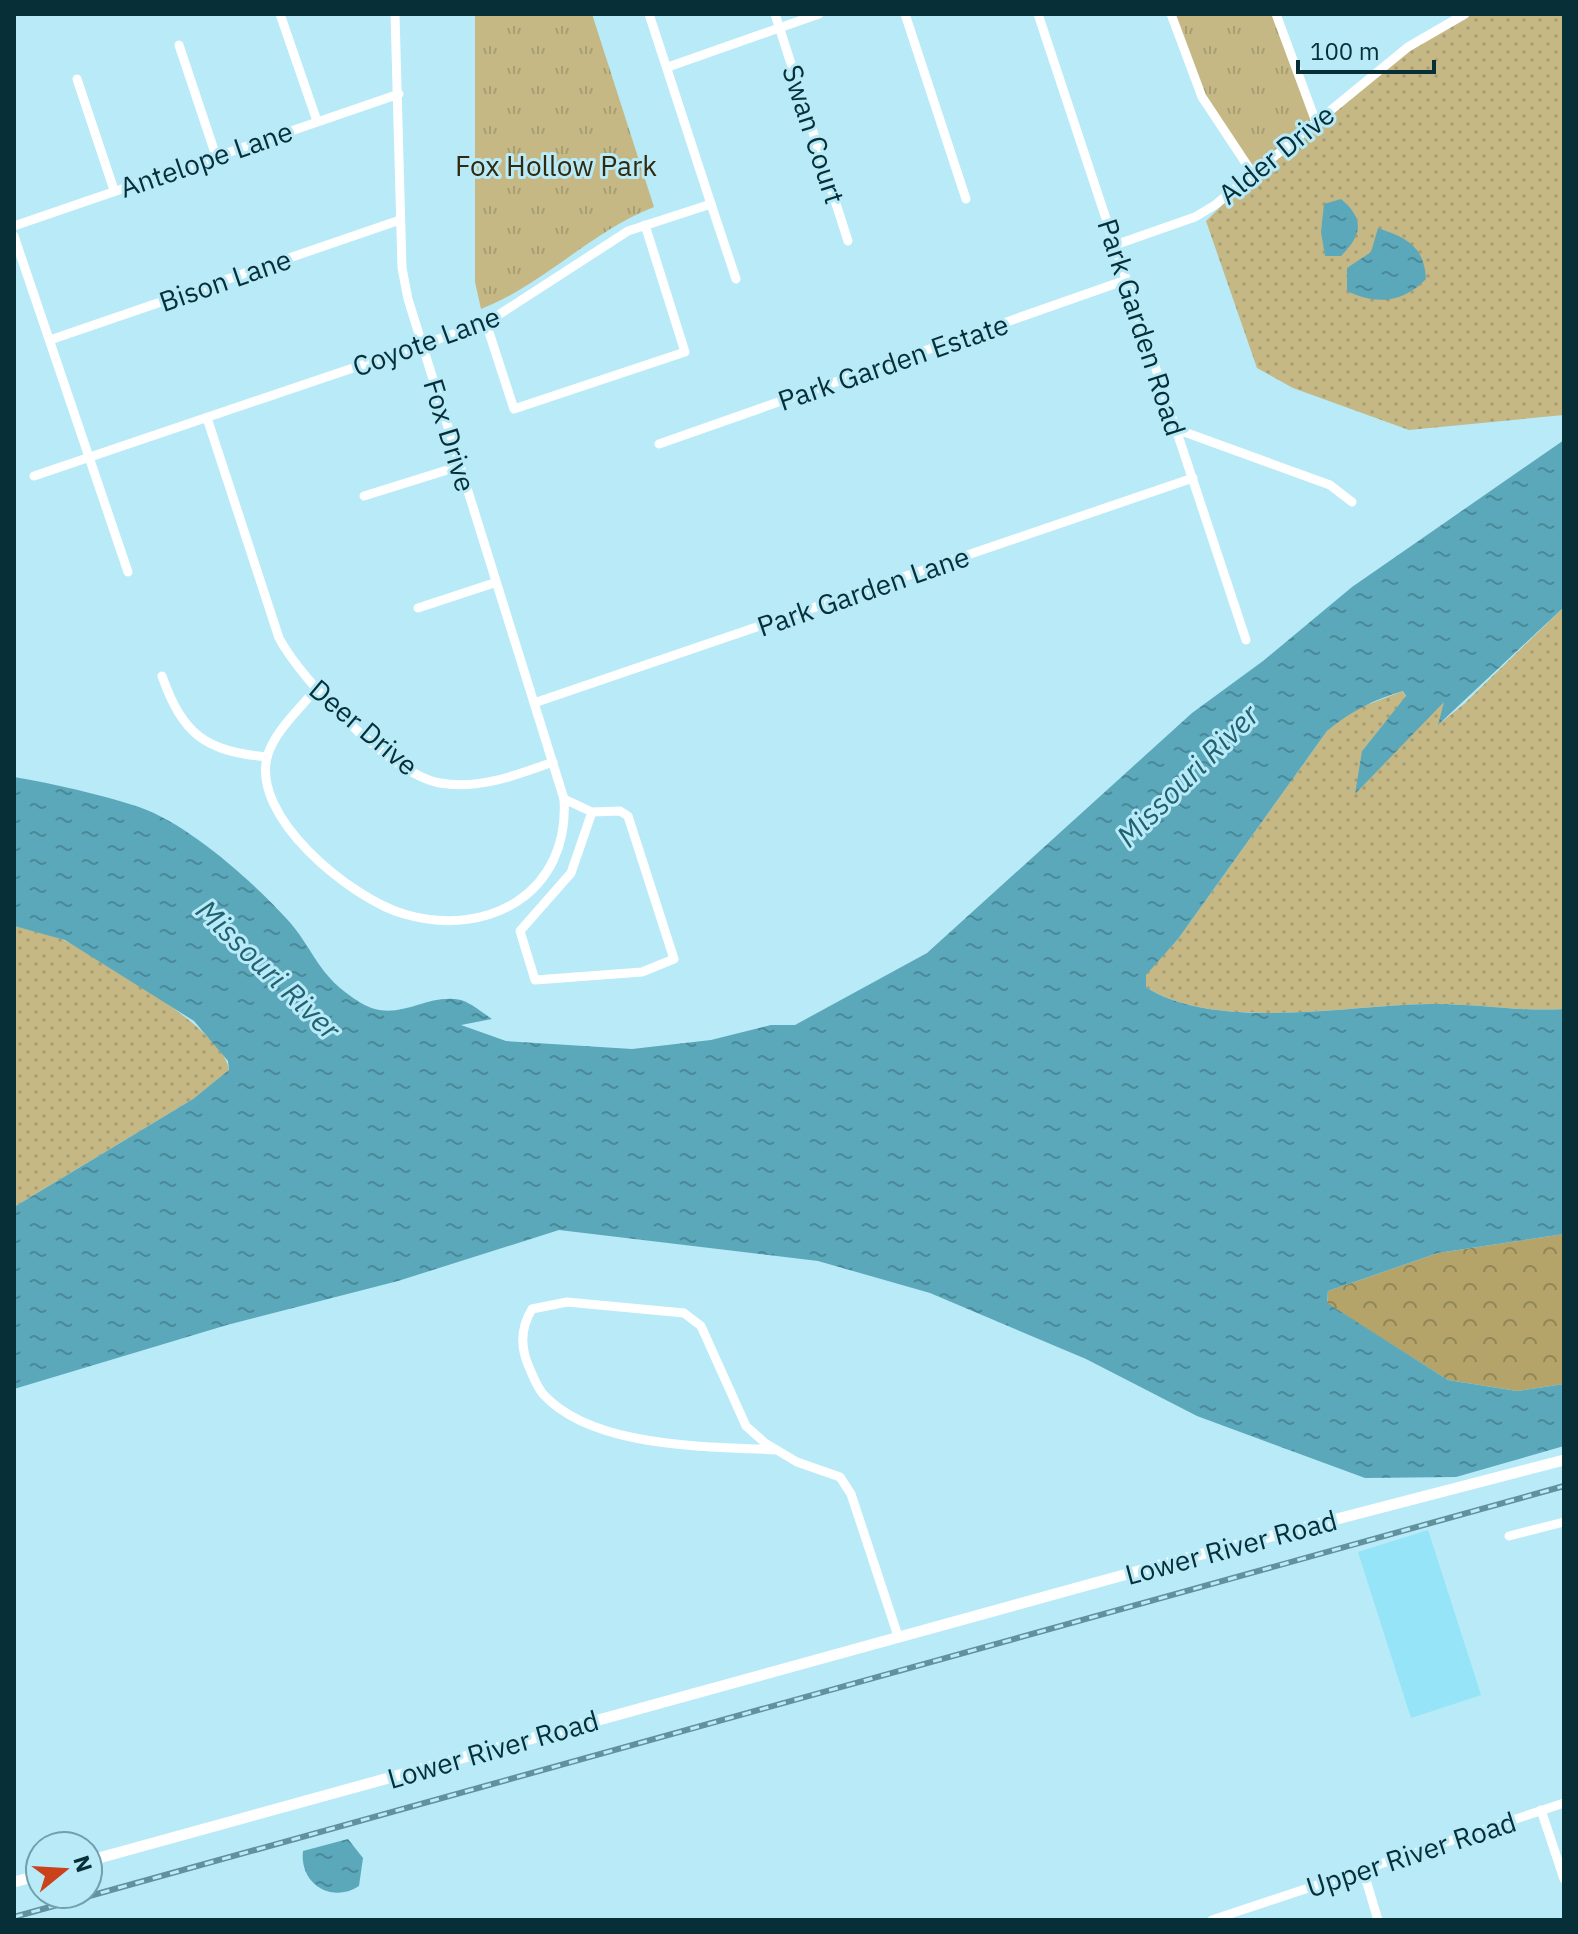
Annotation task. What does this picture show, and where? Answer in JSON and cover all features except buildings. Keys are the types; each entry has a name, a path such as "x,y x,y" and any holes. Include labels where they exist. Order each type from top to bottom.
{"street":[{"path":"280,14 317,121"},
{"name":"Fox Drive","path":"267,757 271,798 291,833 360,895 403,914 431,920 489,916 529,894 548,873 566,826 564,799 494,583 402,268 395,14"},
{"path":"649,14 736,279"},
{"name":"Swan Court","path":"775,14 848,241"},
{"path":"668,67 819,14"},
{"path":"905,14 966,199"},
{"name":"Park Garden Road","path":"1038,14 1246,640"},
{"path":"1171,14 1202,97 1253,174"},
{"path":"1276,14 1316,122"},
{"name":"Alder Drive","path":"1115,245 1195,217 1253,174 1408,47 1465,14"},
{"path":"179,45 216,156"},
{"path":"77,79 114,190"},
{"name":"Antelope Lane","path":"14,226 399,94"},
{"name":"Coyote Lane","path":"34,476 486,323 628,231 711,204"},
{"name":"Bison Lane","path":"50,340 400,220"},
{"path":"486,323 514,409 685,352 645,225"},
{"path":"14,236 128,572"},
{"name":"Park Garden Estate","path":"659,444 1126,280"},
{"name":"Deer Drive","path":"207,418 279,638 314,691 403,767 437,783 472,785 553,762"},
{"path":"1176,429 1330,485 1352,502"},
{"path":"364,496 460,466"},
{"name":"Park Garden Lane","path":"534,703 1193,478"},
{"path":"418,608 494,583"},
{"path":"162,676 186,727 209,745 231,754 267,757 276,737 314,691"},
{"path":"564,799 592,812 620,811 633,823 674,959 642,972 535,980 520,931 571,873 592,812"},
{"path":"777,1450 630,1437 560,1410 541,1392 526,1360 522,1324 532,1309 567,1302 684,1313 701,1326 746,1426 777,1450 840,1477 851,1494 898,1636"},
{"name":"Lower River Road","path":"104,1857 898,1636 1564,1460"},
{"path":"1509,1536 1564,1522"},
{"name":"Upper River Road","path":"1212,1920 1564,1803"},
{"path":"1541,1810 1564,1879"},
{"path":"1363,1870 1378,1920"}],"shaded area":[{"path":"1428,1530 1481,1695 1411,1718 1358,1552"}],"green space":[{"name":"Fox Hollow Park","path":"475,14 592,14 654,207 609,230 504,299 481,309 475,282"},
{"path":"1171,14 1276,14 1316,122 1253,174 1202,97"},
{"path":"1465,14 1564,14 1564,415 1409,430 1293,388 1257,368 1206,221 1329,109 1395,59"},
{"path":"1564,607 1564,1009 1429,1004 1283,1013 1245,1012 1208,1009 1175,1001 1146,987 1146,974 1178,939 1327,731 1351,711 1403,691 1406,697 1362,751 1445,700 1439,724 1464,704"},
{"path":"14,926 68,942 161,999 208,1037 223,1055 229,1071 193,1099 14,1207"},
{"path":"1564,1234 1564,1384 1517,1391 1448,1380 1327,1304 1328,1291 1438,1253"}],"water":[{"path":"1341,199 1354,213 1357,234 1341,256 1325,256 1321,232 1324,204"},
{"path":"1378,228 1412,245 1425,268 1426,279 1399,297 1379,300 1347,291 1347,268 1371,252"},
{"name":"Missouri River","path":"1564,440 1564,607 1438,725 1444,702 1355,794 1362,751 1406,696 1403,691 1372,702 1327,731 1178,939 1146,975 1146,987 1174,1001 1208,1009 1245,1012 1283,1013 1429,1004 1564,1009 1564,1234 1438,1253 1328,1291 1327,1303 1448,1380 1517,1391 1564,1384 1564,1446 1456,1477 1365,1478 1197,1416 1086,1359 930,1293 818,1261 559,1230 398,1281 227,1325 14,1389 14,1207 193,1099 229,1070 228,1061 194,1021 65,940 14,926 14,777 124,802 178,826 254,886 295,929 334,982 346,993 374,1009 399,1010 435,1000 461,1000 492,1019 461,1025 506,1041 632,1049 711,1040 771,1025 795,1025 927,953 1192,713 1263,661 1352,587"},
{"path":"348,1839 363,1858 359,1886 338,1893 319,1888 306,1873 303,1851"}],"railway":[{"path":"14,1917 1564,1486"}]}
